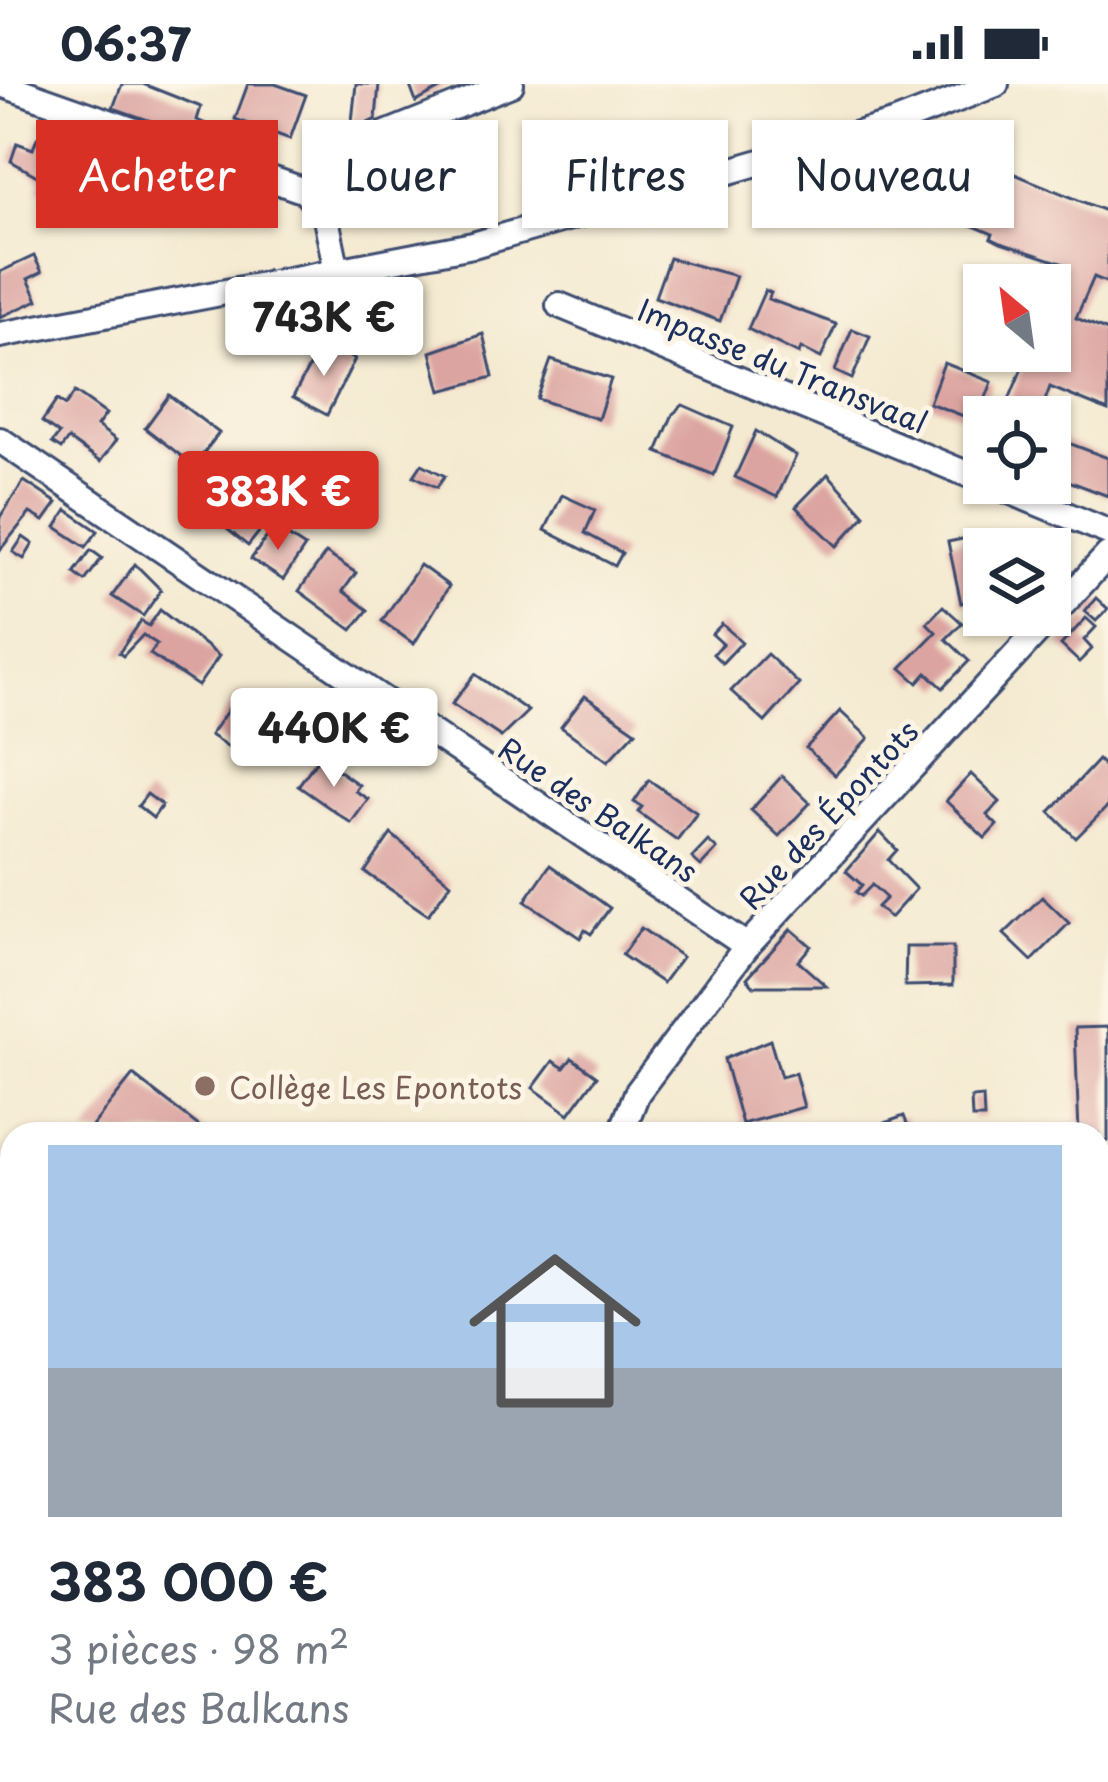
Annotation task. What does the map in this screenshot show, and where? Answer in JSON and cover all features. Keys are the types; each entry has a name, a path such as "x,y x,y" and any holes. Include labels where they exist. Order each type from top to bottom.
{"street":[{"path":"1,84 302,190"},
{"path":"420,120 511,84"},
{"path":"0,334 473,245 896,123 996,84"},
{"path":"328,228 337,272"},
{"name":"Impasse du Transvaal","path":"559,305 963,472"},
{"name":"Rue des Balkans","path":"0,440 747,946"},
{"name":"Impasse du Transvaal","path":"1040,504 1108,532"},
{"name":"Rue des Épontots","path":"626,1122 637,1093 747,946 1108,555"}],"building":[{"path":"122,84 143,84 201,107 197,120 148,120 113,108"},
{"path":"248,84 275,84 306,95 290,139 278,135 278,120 235,119"},
{"path":"356,84 379,84 376,119 352,120"},
{"path":"414,84 449,84 416,102 410,86"},
{"path":"36,141 36,176 11,161 17,143 33,149"},
{"path":"1014,174 1108,212 1108,283 1094,277 1076,318 1108,331 1108,411 1050,387 1047,396 1011,396 1020,372 1071,372 1071,264 1001,243 991,238 993,234 979,228 1014,228"},
{"path":"34,256 42,272 28,279 38,300 0,317 0,272"},
{"path":"669,258 736,276 720,321 655,297"},
{"path":"765,290 771,293 768,299 836,324 821,358 801,348 799,354 748,329"},
{"path":"852,329 870,336 852,379 835,371"},
{"path":"483,334 493,377 441,391 431,352"},
{"path":"322,343 355,359 327,415 293,397"},
{"path":"551,360 611,379 598,419 537,399"},
{"path":"944,363 992,382 987,396 963,396 963,416 929,403"},
{"path":"75,392 106,414 97,426 116,440 100,462 68,439 61,449 52,443 59,434 42,422 57,400 65,406"},
{"path":"169,395 219,433 194,466 145,428"},
{"path":"683,405 733,427 714,475 657,452 673,414"},
{"path":"756,431 796,456 777,497 735,477"},
{"path":"1071,444 1108,458 1108,496 1071,482"},
{"path":"422,464 445,476 437,487 414,476"},
{"path":"828,474 865,515 837,546 796,507"},
{"path":"24,481 57,503 44,521 30,513 0,550 0,517"},
{"path":"218,483 253,507 247,516 263,527 248,546 201,508"},
{"path":"289,493 296,498 277,524 269,519"},
{"path":"562,495 595,510 585,533 622,553 615,566 545,530"},
{"path":"67,510 98,531 86,547 56,527"},
{"path":"274,527 305,547 283,580 251,559"},
{"path":"23,537 33,544 24,559 13,552"},
{"path":"963,539 963,603 961,603 948,542"},
{"path":"91,550 102,558 85,581 74,573"},
{"path":"326,553 356,573 343,591 368,610 352,630 299,591"},
{"path":"135,564 161,590 143,616 112,596"},
{"path":"420,565 449,586 414,644 382,621"},
{"path":"1096,598 1108,609 1096,621 1085,611"},
{"path":"943,606 962,623 946,639 969,661 943,688 927,673 918,683 901,668 936,632 927,623"},
{"path":"160,610 219,656 198,686 150,654 157,644 143,635 123,656 119,653 141,621 149,626"},
{"path":"1086,618 1096,627 1084,640 1092,649 1079,662 1061,645"},
{"path":"722,624 742,642 722,663 713,654 723,644 712,634"},
{"path":"767,654 799,684 765,722 731,691"},
{"path":"475,674 528,711 501,737 452,704"},
{"path":"240,693 277,723 251,761 210,735"},
{"path":"585,696 636,731 608,761 561,727"},
{"path":"840,711 869,738 835,775 806,748"},
{"path":"319,757 359,785 355,791 368,799 351,823 298,786"},
{"path":"1098,760 1108,770 1108,806 1076,838 1050,812"},
{"path":"971,774 1000,802 987,815 997,825 985,838 946,801"},
{"path":"782,776 810,803 779,836 751,810"},
{"path":"649,780 697,813 677,840 638,812 642,807 634,802"},
{"path":"147,794 162,805 153,818 138,806"},
{"path":"880,832 897,850 888,860 916,889 890,918 877,907 886,898 872,885 861,896 856,892 862,885 846,871"},
{"path":"391,834 451,883 428,915 365,872"},
{"path":"708,841 717,849 701,866 692,858"},
{"path":"550,865 610,908 591,934 585,930 580,938 525,901"},
{"path":"1042,897 1069,923 1032,961 1004,934"},
{"path":"641,928 682,957 663,983 622,955"},
{"path":"791,929 811,946 798,961 826,986 754,986 747,978"},
{"path":"906,947 953,947 953,985 905,986"},
{"path":"1108,1027 1108,1122 1079,1122 1075,1028"},
{"path":"770,1040 781,1077 795,1073 804,1107 741,1122 724,1059"},
{"path":"572,1058 597,1076 569,1114 533,1088 553,1061 564,1068"},
{"path":"133,1075 194,1122 96,1122"},
{"path":"983,1097 984,1118 972,1118 971,1098"}],"place":[{"name":"Collège Les Epontots","path":"205,1086"}]}
